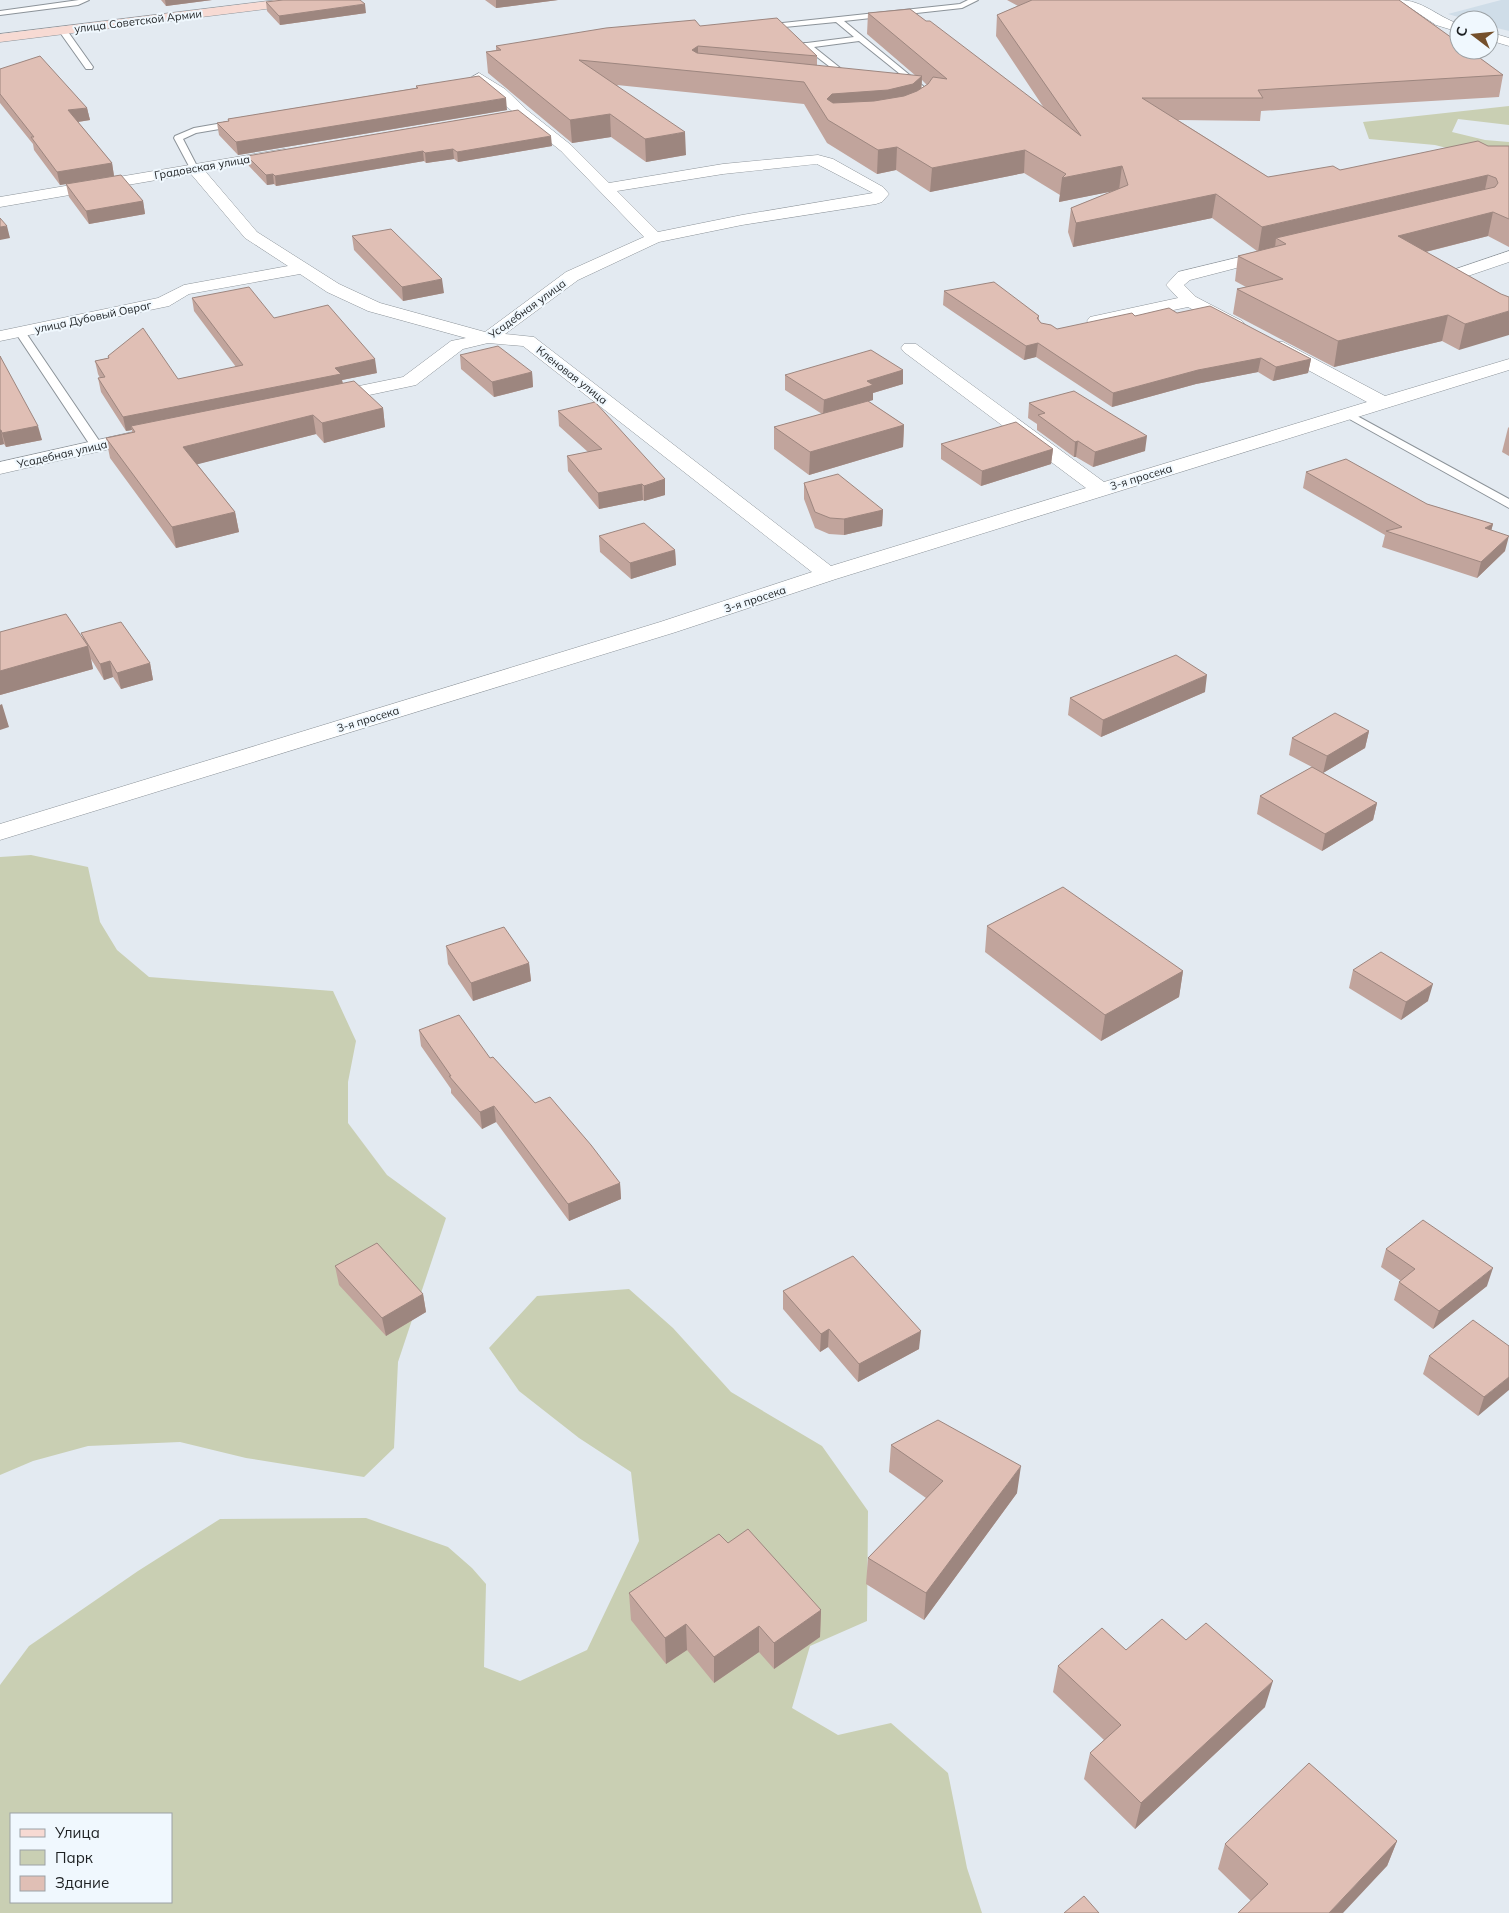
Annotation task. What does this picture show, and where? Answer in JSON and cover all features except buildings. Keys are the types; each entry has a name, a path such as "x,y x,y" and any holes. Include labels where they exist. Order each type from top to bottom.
{"street":[{"name":"улица Советской Армии","path":"0,38 306,0"},
{"path":"1406,0 1441,22 1449,25"},
{"path":"479,77 500,92 522,113 566,148 654,238"},
{"path":"503,116 522,113"},
{"name":"Градовская улица","path":"0,202 300,150"},
{"name":"Усадебная улица","path":"312,401 409,381 457,345 488,338 572,276 654,238 742,220 876,199 881,194 878,190 828,162 818,159 723,169 607,188"},
{"name":"Кленовая улица","path":"194,168 230,213 251,235 302,270 333,288 374,307 488,338 528,341 828,574"},
{"path":"1293,250 1184,276 1174,285 1190,301 1384,403"},
{"path":"1456,275 1509,256"},
{"name":"улица Дубовый Овраг","path":"0,336 163,302 184,290 302,270"},
{"path":"1076,326 1190,301"},
{"path":"910,348 1102,490"},
{"name":"3-я просека","path":"0,832 668,627 828,574 1509,364"},
{"name":"Усадебная улица","path":"0,468 158,432"}],"lane":[{"path":"0,13 78,3 85,0"},
{"path":"758,28 955,7 968,5 974,0"},
{"path":"837,19 926,94 905,90"},
{"path":"63,31 89,67"},
{"path":"836,84 856,86 807,45 860,39"},
{"path":"194,168 178,138 194,131 251,121"},
{"path":"20,332 96,446"},
{"path":"1348,414 1509,504"}],"shaded area":[{"path":"1501,0 1509,0 1509,31 1499,28 1499,10 1463,10"}],"green space":[{"path":"1509,106 1509,125 1458,119 1452,132 1485,140 1509,142 1509,164 1435,145 1369,139 1363,122"},
{"path":"31,855 88,867 100,922 117,950 149,977 333,991 356,1041 348,1082 348,1123 387,1175 446,1218 398,1362 394,1448 364,1477 246,1458 180,1442 88,1446 33,1461 0,1475 0,857"},
{"path":"629,1289 673,1328 731,1392 822,1446 868,1511 867,1621 810,1646 792,1708 838,1735 891,1723 948,1773 967,1868 982,1913 0,1913 0,1685 29,1646 138,1571 220,1519 366,1518 448,1547 472,1568 486,1584 484,1667 520,1681 587,1650 639,1541 631,1472 579,1438 519,1391 489,1348 537,1296"}]}
